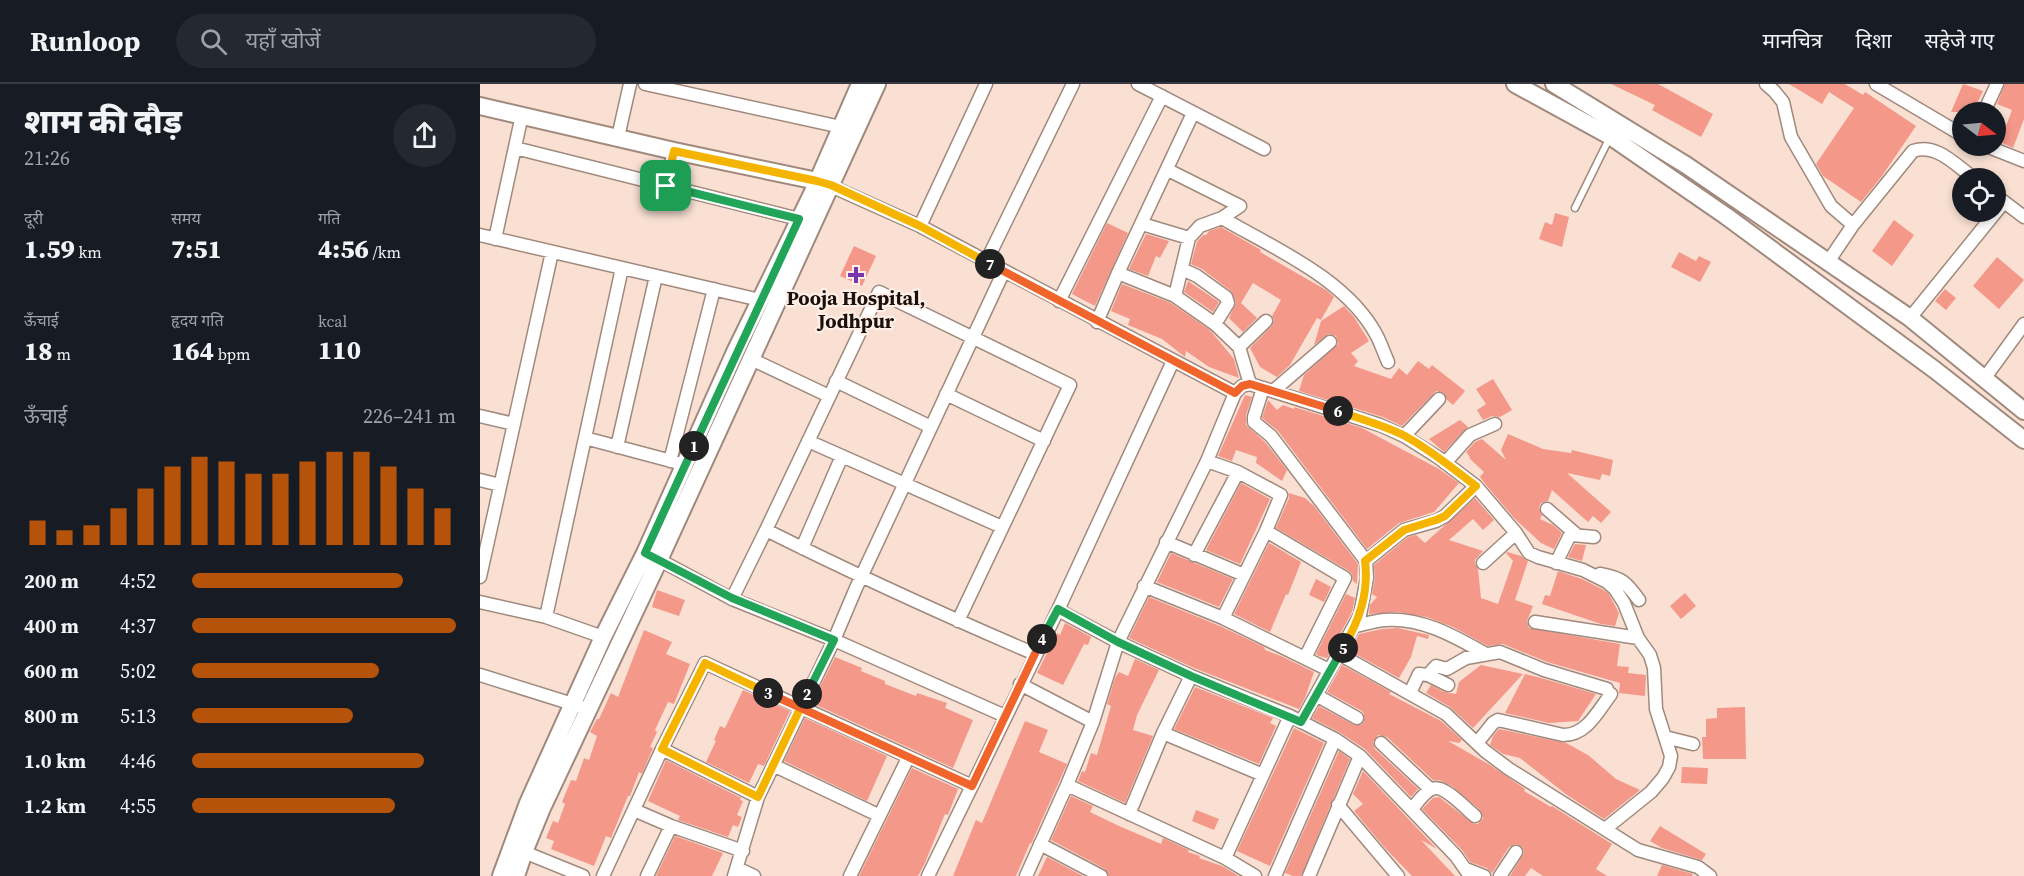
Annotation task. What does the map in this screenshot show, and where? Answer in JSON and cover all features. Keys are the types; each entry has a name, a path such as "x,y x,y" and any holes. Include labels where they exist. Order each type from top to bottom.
{"street":[{"path":"618,137 630,84"},
{"path":"645,84 841,127"},
{"path":"677,463 799,219 824,183 841,127 860,84"},
{"path":"501,876 528,803 581,707 652,556 751,359 824,183 877,84"},
{"path":"920,226 986,84"},
{"path":"986,262 1073,84"},
{"path":"1138,84 1264,149"},
{"path":"1515,84 1610,136 1726,216 1935,370 2024,440"},
{"path":"1554,84 1686,165 1910,318 2024,411"},
{"path":"1766,84 1783,102 1791,137 1831,206 1853,225"},
{"path":"1876,84 1952,129"},
{"path":"1989,102 1997,84"},
{"path":"1059,301 1162,96"},
{"path":"480,106 824,183 920,226 1235,393"},
{"path":"1098,322 1118,273 1193,114"},
{"path":"495,238 522,115"},
{"path":"515,148 799,219"},
{"path":"1828,262 1853,225 1913,151 1922,148 1939,152 1961,168"},
{"path":"666,186 674,151"},
{"path":"2006,154 2024,161"},
{"path":"1168,170 1240,206 1222,218 1200,226 1189,238 1175,296"},
{"path":"2006,203 2024,218"},
{"path":"1222,218 1327,279 1354,305 1376,335 1388,362"},
{"path":"1910,318 1982,222"},
{"path":"1142,224 1189,238"},
{"path":"480,235 760,300"},
{"path":"480,578 552,252"},
{"path":"546,617 622,268"},
{"path":"1182,269 1197,276 1226,297 1228,303 1215,324"},
{"path":"754,876 736,872 758,797 834,640 1004,271"},
{"path":"1118,273 1175,296 1215,324 1239,347 1250,384"},
{"path":"616,447 656,276"},
{"path":"516,876 581,707 603,637 652,556 677,463 714,289"},
{"path":"732,598 879,292 1070,385 958,621"},
{"path":"1239,347 1266,321"},
{"path":"1984,379 2024,324"},
{"path":"1226,858 1263,775 1295,719 1316,695 1360,615 1367,578 1365,561 1271,436 1254,422 1254,417 1268,389 1330,342"},
{"path":"751,359 830,396"},
{"path":"928,876 1058,609 1173,361"},
{"path":"836,381 931,427"},
{"path":"1026,876 1093,722 1118,642 1207,461 1235,393 1242,386 1250,384 1268,389 1380,425 1404,436 1476,486 1516,532 1529,553 1556,563 1622,579 1639,600"},
{"path":"946,394 1044,441"},
{"path":"1404,436 1439,399"},
{"path":"480,416 514,424"},
{"path":"1445,463 1470,435 1495,424"},
{"path":"585,438 677,463"},
{"path":"808,441 1002,527"},
{"path":"802,548 842,456"},
{"path":"1207,461 1238,472 1281,495 1223,618"},
{"path":"1194,555 1238,472"},
{"path":"480,480 500,485"},
{"path":"1365,561 1404,530 1445,516 1476,486"},
{"path":"1546,509 1577,535"},
{"path":"766,530 861,578 1035,654"},
{"path":"1266,531 1345,578 1305,658"},
{"path":"1483,562 1516,532"},
{"path":"1556,563 1569,537 1577,535 1594,537"},
{"path":"1166,542 1244,575"},
{"path":"652,556 732,598 834,640 1005,716"},
{"path":"1583,570 1616,589 1638,638 1650,655 1654,668 1656,708 1671,756 1669,767 1663,778 1647,796 1605,829"},
{"path":"1144,586 1223,618 1329,670"},
{"path":"480,602 546,617 603,637"},
{"path":"1058,609 1118,642 1191,676 1295,719 1335,739 1360,756 1412,809 1468,873 1484,876"},
{"path":"1356,626 1384,620 1430,626 1453,635 1485,654"},
{"path":"1535,622 1638,638"},
{"path":"1428,675 1436,666 1447,669 1460,660 1496,652 1506,653 1544,669 1609,691 1585,727 1573,735 1563,735 1497,720 1477,743"},
{"path":"1339,654 1446,714 1509,769 1638,850 1698,867 1710,876"},
{"path":"603,876 705,663 972,786"},
{"path":"1410,693 1419,674 1428,675 1448,685"},
{"path":"1129,814 1163,733 1191,676"},
{"path":"481,678 581,707"},
{"path":"1020,684 1093,722"},
{"path":"1316,695 1357,718"},
{"path":"1163,733 1263,775"},
{"path":"1665,736 1693,744"},
{"path":"1275,876 1335,739"},
{"path":"1381,743 1430,789"},
{"path":"662,749 758,797"},
{"path":"1309,876 1360,756"},
{"path":"850,876 908,758"},
{"path":"773,765 878,815"},
{"path":"1067,785 1226,858 1255,876"},
{"path":"1412,809 1430,789 1436,787 1442,788 1475,816"},
{"path":"1338,805 1398,876"},
{"path":"634,810 671,826 743,851"},
{"path":"646,876 671,826"},
{"path":"1040,844 1101,876"},
{"path":"524,852 583,876"},
{"path":"1500,876 1516,852"}],"lane":[{"path":"1575,208 1610,136"}],"building":[{"path":"1611,84 1658,84 1713,114 1701,137 1652,110 1655,105"},
{"path":"1789,84 1845,84 1863,95 1865,92 1916,126 1861,202 1823,176 1816,164 1854,108 1829,92 1822,104"},
{"path":"1963,84 1983,91 1978,102 1955,102"},
{"path":"2005,84 2024,84 2024,119 2013,148 2006,145 2006,126 2012,110 2006,108 2006,102 1998,102"},
{"path":"1555,213 1569,217 1562,247 1539,239 1545,222 1552,225"},
{"path":"1894,220 1914,235 1892,266 1872,251"},
{"path":"1107,223 1128,233 1095,306 1072,294"},
{"path":"1221,227 1334,297 1321,320 1317,318 1290,365 1277,377 1260,367 1250,348 1272,326 1274,320 1272,316 1281,300 1253,283 1241,303 1257,318 1243,332 1229,318 1236,303 1231,291 1202,269 1191,264 1197,242 1209,231"},
{"path":"1146,234 1169,241 1160,258 1156,256 1148,276 1129,269"},
{"path":"854,246 876,256 862,286 840,276"},
{"path":"1679,252 1696,261 1699,256 1711,262 1700,282 1671,267"},
{"path":"1997,257 2024,280 1999,309 1973,286"},
{"path":"1188,281 1219,302 1213,312 1184,292"},
{"path":"1122,284 1171,303 1210,330 1234,359 1239,378 1209,367 1186,351 1185,357 1162,339 1128,325 1130,319 1111,311"},
{"path":"1945,289 1956,298 1946,310 1935,301"},
{"path":"1344,306 1369,341 1351,353 1358,361 1354,366 1391,379 1399,368 1407,375 1418,361 1429,369 1432,365 1465,391 1453,405 1444,393 1436,391 1402,426 1383,417 1299,391 1304,375 1338,344 1336,336 1329,334 1314,345 1321,321"},
{"path":"1493,379 1512,410 1500,417 1492,416 1483,420 1477,410 1486,404 1476,389"},
{"path":"1245,395 1252,397 1246,415 1246,425 1265,442 1287,470 1282,481 1256,463 1257,457 1236,450 1232,461 1218,456"},
{"path":"1268,400 1277,410 1283,405 1294,409 1294,407 1362,428 1439,469 1459,483 1434,512 1399,523 1367,549 1278,431 1262,418"},
{"path":"1460,420 1468,427 1444,452 1429,439"},
{"path":"1508,434 1543,449 1571,453 1572,450 1613,460 1610,476 1602,474 1600,480 1567,473 1611,512 1601,523 1593,516 1588,522 1552,490 1548,501 1541,503 1539,507 1542,515 1540,519 1553,525 1562,533 1554,549 1541,543 1515,519 1486,485 1480,477 1484,472 1466,452 1475,442 1482,439 1506,460 1501,450"},
{"path":"1241,483 1270,499 1240,564 1206,550"},
{"path":"1289,493 1305,498 1314,506 1358,564 1357,584 1353,581 1349,571 1276,528"},
{"path":"1475,498 1494,520 1483,530 1473,519 1449,540 1483,551 1475,560 1481,598 1498,604 1513,561 1506,553 1521,556 1528,561 1515,600 1533,606 1527,621 1529,628 1620,644 1617,666 1629,667 1628,673 1646,675 1645,696 1619,693 1620,683 1547,662 1503,644 1488,646 1453,627 1427,617 1398,612 1369,614 1370,605 1377,597 1372,594 1375,579 1374,565 1408,537 1416,535 1425,543"},
{"path":"1269,543 1301,562 1270,632 1234,614"},
{"path":"1575,544 1586,545 1582,561 1568,557"},
{"path":"1171,553 1233,579 1219,607 1157,582"},
{"path":"1558,571 1582,579 1609,594 1619,613 1615,626 1601,624 1542,604 1545,595 1550,596"},
{"path":"1316,579 1331,587 1324,602 1309,595"},
{"path":"657,590 685,600 679,616 652,607"},
{"path":"1685,593 1696,606 1681,619 1670,606"},
{"path":"1346,594 1355,598 1352,612 1327,658 1319,656 1316,654"},
{"path":"1149,597 1220,626 1314,672 1299,709 1194,668 1129,638"},
{"path":"1065,623 1091,637 1088,645 1084,644 1063,685 1037,673 1057,633 1060,635"},
{"path":"1398,628 1429,635 1428,639 1417,636 1411,657 1399,678 1350,651 1359,634"},
{"path":"644,630 672,642 666,654 690,664 674,704 668,702 655,730 657,732 650,747 653,748 642,774 639,772 611,838 606,836 594,866 551,849 554,841 546,838 553,821 558,823 565,804 562,802 571,780 576,781 584,758 589,760 597,736 590,732 611,693 618,697"},
{"path":"835,657 862,668 861,671 885,681 885,684 916,696 917,693 947,703 945,708 973,720 953,768 812,703"},
{"path":"1135,659 1159,670 1137,715 1133,730 1153,736 1125,803 1078,781 1082,771 1085,772 1091,753 1097,755 1111,706 1107,704 1115,678 1119,672 1128,676"},
{"path":"1342,665 1391,692 1389,694 1441,721 1462,740 1459,743 1448,741 1490,765 1525,789 1524,791 1612,844 1596,869 1607,876 1543,876 1531,868 1525,876 1510,876 1524,853 1523,848 1517,844 1509,847 1492,873 1487,868 1470,862 1462,850 1422,809 1433,798 1439,797 1474,824 1478,824 1483,818 1480,810 1452,786 1439,780 1433,780 1387,737 1378,735 1373,742 1375,749 1418,789 1411,797 1365,749 1312,718 1319,706 1354,725 1361,725 1364,721 1362,711 1327,692"},
{"path":"1481,665 1523,674 1473,728 1450,707 1426,693 1431,685 1444,692 1456,694 1459,682"},
{"path":"1525,674 1596,694 1578,721 1549,723 1505,713"},
{"path":"1195,687 1273,718 1270,723 1276,726 1259,764 1174,729"},
{"path":"743,690 790,711 764,766 758,764 749,783 706,762 720,726 725,728"},
{"path":"1745,707 1746,759 1703,759 1702,737 1706,737 1706,719 1717,718 1717,708"},
{"path":"805,718 887,756 867,801 784,761"},
{"path":"1025,721 1048,730 1039,752 1067,764 1031,844 1016,876 953,876 976,820 982,823"},
{"path":"1294,728 1324,743 1270,866 1237,851"},
{"path":"1499,729 1566,743 1588,755 1616,779 1640,790 1604,819 1567,795 1520,758 1503,754 1490,745"},
{"path":"1339,751 1350,759 1301,876 1285,873"},
{"path":"666,760 741,798 740,800 743,801 737,815 742,817 738,827 733,825 728,837 678,820 680,816 648,801"},
{"path":"1682,767 1708,768 1707,784 1681,783"},
{"path":"912,768 958,789 924,865 918,876 859,876"},
{"path":"1363,771 1437,849 1421,840 1455,876 1412,876 1385,848 1354,811 1363,804 1353,794"},
{"path":"1071,796 1093,806 1090,812 1119,826 1161,844 1163,838 1239,876 1109,876 1105,869 1051,840"},
{"path":"1196,810 1219,819 1214,830 1192,821"},
{"path":"1660,826 1706,854 1702,860 1662,848 1650,841"},
{"path":"675,836 723,853 712,876 656,876"},
{"path":"1047,857 1083,876 1038,876"},
{"path":"1662,865 1693,874 1692,876 1657,876"}],"place":[{"name":"Pooja Hospital, Jodhpur","path":"856,275"}],"route":[{"path":"666,186 674,151 831,185 920,226 1235,393 1242,386 1250,384 1380,425 1404,436 1439,458 1476,486 1445,516 1404,530 1365,561 1367,578 1356,626 1301,722 1191,676 1118,642 1058,609 972,786 882,746 800,708 705,663 662,749 758,797 800,708 834,640 732,598 645,553 735,352 799,219 666,186"}]}
